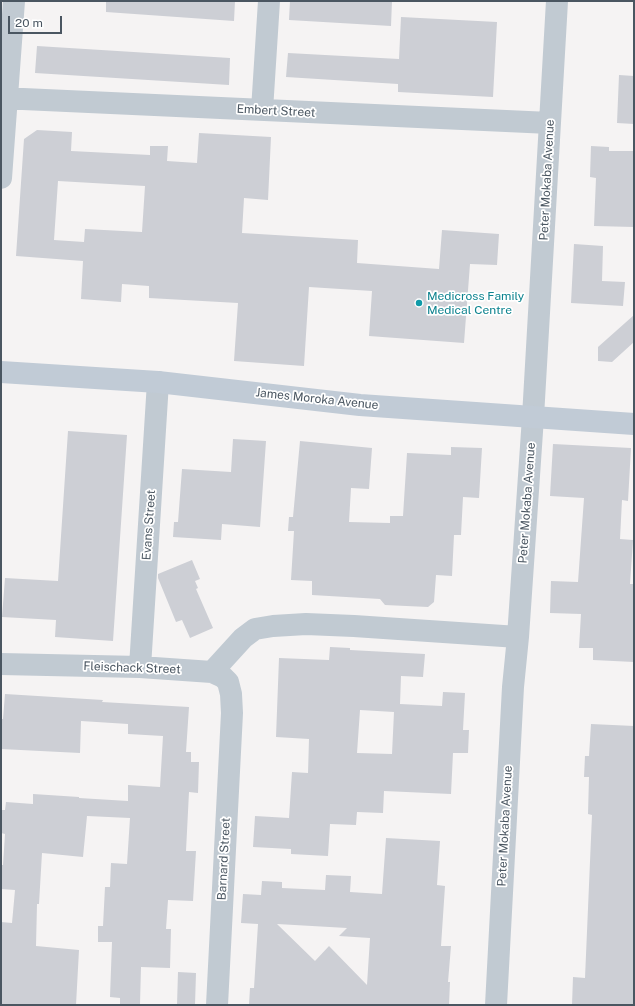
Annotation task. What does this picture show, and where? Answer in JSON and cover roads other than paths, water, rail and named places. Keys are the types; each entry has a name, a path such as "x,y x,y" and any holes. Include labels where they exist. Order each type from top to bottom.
{"street":[{"path":"1,178 4,98 14,1"},
{"path":"262,110 269,1"},
{"name":"Peter Mokaba Avenue","path":"496,1005 513,687 518,637 533,417 557,1"},
{"name":"Embert Street","path":"4,98 550,123"},
{"name":"James Moroka Avenue","path":"1,372 158,382 360,405 634,424"},
{"name":"Evans Street","path":"140,667 158,382"},
{"path":"212,672 242,638 255,629 273,626 306,624 334,625 518,637"},
{"name":"Fleischack Street","path":"1,664 140,667 212,672 223,677 228,682 231,694 232,713"},
{"name":"Barnard Street","path":"217,1005 232,713"}],"place":[{"name":"Medicross Family Medical Centre","path":"419,303"}]}
